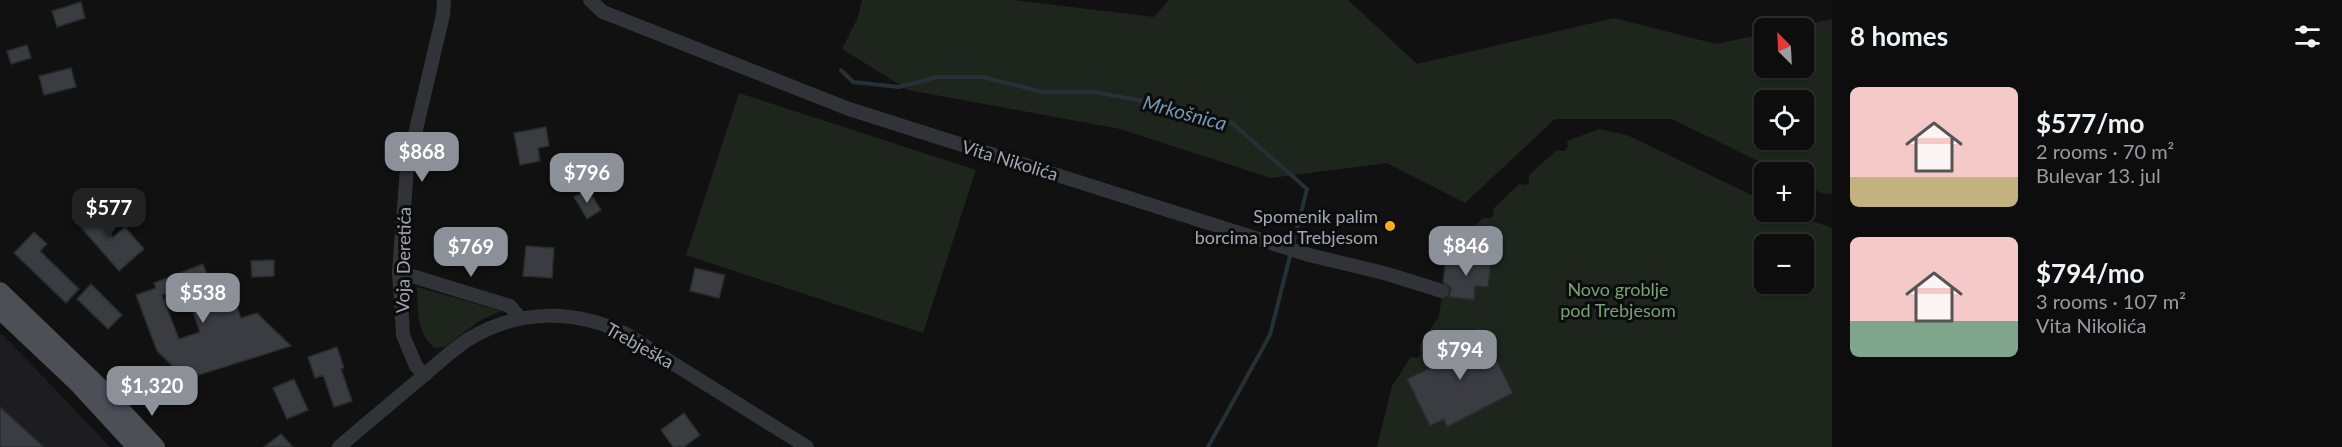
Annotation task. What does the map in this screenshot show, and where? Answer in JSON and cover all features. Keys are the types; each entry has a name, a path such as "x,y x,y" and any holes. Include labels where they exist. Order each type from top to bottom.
{"main road":[{"path":"0,291 104,391 156,447"},
{"path":"0,310 77,383 136,447"}],"street":[{"name":"Voja Deretića","path":"425,375 416,366 403,334 399,272 407,168 443,15 444,0"},
{"name":"Vita Nikolića","path":"590,0 603,12 849,109 1309,255 1384,273 1442,291"},
{"path":"399,272 510,306 520,318"},
{"name":"Trebješka","path":"339,447 459,347 478,334 499,324 520,318 546,315 572,316 614,328 807,447"}],"shaded area":[{"path":"0,333 13,345 110,447 0,447"}],"green space":[{"path":"862,0 1014,0 1154,17 1169,0 1348,0 1417,64 1614,18 1716,44 1754,36 1754,78 1814,78 1814,23 1832,19 1832,194 1814,190 1814,162 1760,162 1672,119 1555,119 1465,203 1387,163 1271,178 1120,129 908,90 842,49 858,17"},
{"path":"739,93 976,170 923,333 686,255"},
{"name":"Novo groblje pod Trebjesom","path":"1599,129 1627,135 1754,196 1754,222 1814,221 1832,228 1832,447 1377,447 1392,386 1411,357 1417,358 1421,354 1419,346 1439,316 1448,253 1456,252 1459,247 1457,242 1483,218 1491,218 1494,214 1493,209 1519,184 1529,183 1529,175 1557,150 1565,151 1568,146 1567,141"},
{"path":"417,287 501,311 479,321 445,347 435,348 421,328"}],"building":[{"path":"81,2 85,18 57,27 52,11"},
{"path":"27,45 31,58 11,64 7,51"},
{"path":"71,68 76,87 44,95 39,76"},
{"path":"546,127 549,146 538,148 540,161 520,165 514,133"},
{"path":"588,189 601,210 587,219 574,197"},
{"path":"85,205 113,237 125,227 144,249 119,271 72,217"},
{"path":"34,232 47,244 40,251 79,289 66,303 14,253"},
{"path":"526,246 554,248 552,278 523,276"},
{"path":"1446,257 1491,263 1488,287 1475,286 1474,300 1449,297 1451,288 1443,282"},
{"path":"274,260 274,276 252,277 251,261"},
{"path":"203,264 210,283 226,277 241,318 257,313 291,346 186,379 157,351 136,295 156,288 154,283","holes":["184,287 200,332 179,339 162,295"]},
{"path":"695,268 725,275 719,298 690,291"},
{"path":"91,284 122,315 108,329 77,299"},
{"path":"1480,328 1513,393 1447,427 1444,419 1430,426 1407,379 1434,366 1428,355"},
{"path":"337,347 344,368 341,369 352,401 334,407 323,375 315,378 308,357"},
{"path":"294,379 308,410 287,419 273,388"},
{"path":"0,407 44,447 0,447"},
{"path":"684,413 700,435 684,447 673,447 661,430"},
{"path":"281,434 293,447 264,447"}],"waterway":[{"name":"Mrkošnica","path":"841,70 853,82 899,87 938,77 982,77 1043,92 1094,92 1155,103 1232,123 1307,189 1270,335 1208,447"}],"place":[{"name":"Spomenik palim borcima pod Trebjesom","path":"1390,226"}]}
